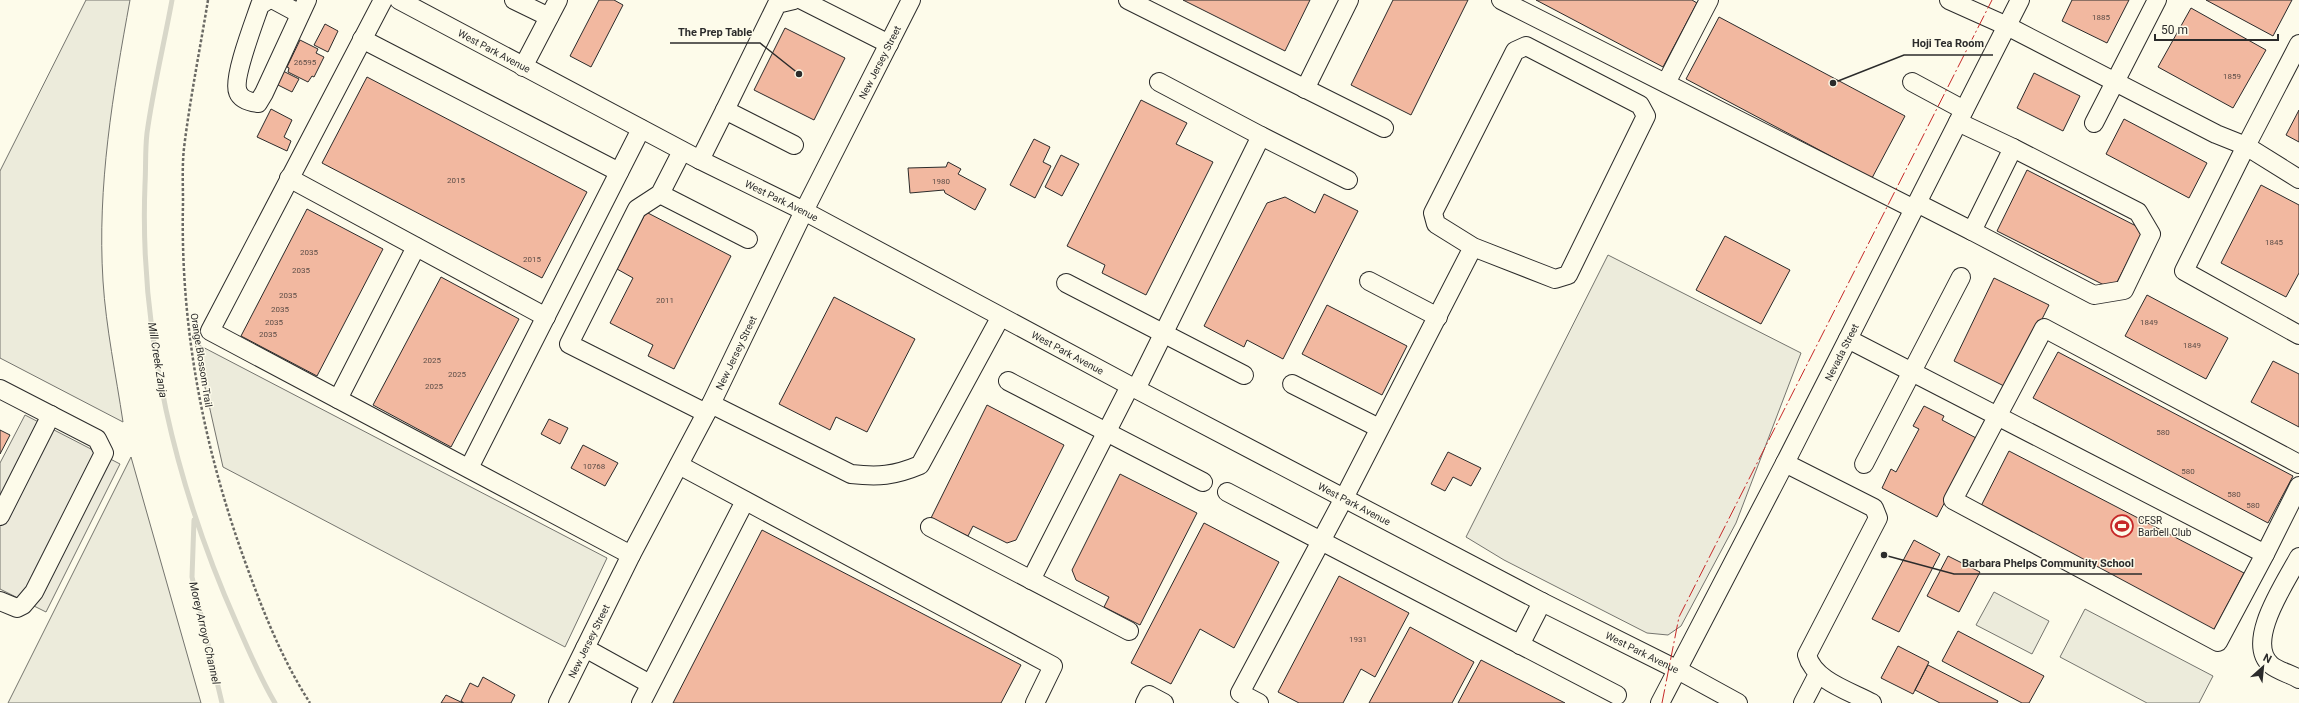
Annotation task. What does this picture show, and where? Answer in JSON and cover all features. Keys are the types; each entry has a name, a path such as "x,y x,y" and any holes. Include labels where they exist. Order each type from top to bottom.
{"street":[{"path":"268,0 260,5 236,78 238,92 247,102 258,103 304,7 274,0"},
{"path":"383,0 210,331 631,555"},
{"name":"West Park Avenue","path":"399,0 682,151 804,211 1000,318 1133,388 1542,602 1676,669 1738,703"},
{"path":"514,0 549,17"},
{"path":"523,67 558,0"},
{"path":"700,160 777,4 794,0"},
{"path":"802,0 889,44"},
{"name":"New Jersey Street","path":"558,703 631,555 708,408 804,211 911,0"},
{"path":"1128,0 1384,128"},
{"path":"1305,89 1349,0"},
{"path":"1501,0 1915,206 1972,231 2094,295 2124,290 2151,234 2138,212 2013,148 1961,116 1912,82"},
{"path":"1666,83 1709,0"},
{"name":"Nevada Street","path":"1660,703 1676,669 1785,463 2020,0"},
{"path":"2094,123 2157,0"},
{"path":"1954,1 2007,26 2216,134 2246,146 2299,178"},
{"path":"362,39 619,172"},
{"path":"2299,44 2184,271 2299,335"},
{"path":"1526,46 1640,105 1646,116 1568,275 1555,279 1474,247 1436,224 1433,213 1515,50 1526,46"},
{"path":"1159,82 1348,180"},
{"path":"725,110 794,145"},
{"path":"469,468 641,129"},
{"path":"1031,580 1106,432 1164,333 1261,136"},
{"path":"1972,231 2013,148"},
{"path":"682,151 660,194 637,209 569,344 851,474 872,477 898,474 920,465 1000,318"},
{"path":"290,178 546,317"},
{"path":"660,194 748,239"},
{"path":"338,399 416,247"},
{"path":"1259,703 1240,693 1344,498 1474,247"},
{"path":"1864,464 1961,277"},
{"path":"1369,281 1438,317"},
{"path":"1066,283 1244,375"},
{"path":"2299,464 2044,328 1954,500 2218,642 2299,486"},
{"path":"1848,339 2265,554"},
{"path":"1008,381 1203,482"},
{"path":"1292,384 1379,428"},
{"path":"0,389 97,439 104,453 34,592 23,605 17,608 0,601"},
{"path":"0,516 51,415"},
{"path":"1785,463 1874,508 1878,518 1807,655 1810,666 1818,674 1872,703"},
{"path":"679,465 1053,666 1035,703"},
{"path":"1227,492 1618,695"},
{"path":"641,703 745,501"},
{"path":"930,527 1129,631"},
{"path":"2299,557 2264,627 2261,648 2271,665 2299,678"},
{"path":"1520,644 1542,602"},
{"path":"585,648 650,684"},
{"path":"1803,703 1818,674"},
{"path":"1145,703 1149,695 1164,703"}],"path":[{"name":"Orange Blossom Trail","path":"208,0 184,149 184,291 190,347 206,438 233,530 264,613 298,684 310,703"}],"shaded area":[{"path":"86,0 130,0 112,105 104,175 102,210 104,299 123,422 0,358 0,171"},
{"path":"1608,255 1801,353 1736,523 1681,626 1668,635 1647,633 1504,560 1466,537"},
{"path":"195,343 607,558 565,647 223,467"},
{"path":"25,415 120,464 46,612 0,589 0,463"},
{"path":"131,457 201,703 8,703"},
{"path":"1994,592 2049,621 2032,654 1976,625"},
{"path":"2085,609 2213,676 2199,703 2147,703 2060,657"}],"building":[{"path":"599,0 614,0 623,5 591,67 570,56"},
{"path":"1183,0 1310,0 1285,51"},
{"path":"1393,0 1468,0 1411,115 1351,85"},
{"path":"1536,0 1692,0 1697,3 1663,67"},
{"path":"2072,0 2129,0 2107,43 2062,21"},
{"path":"2206,0 2292,0 2273,36"},
{"path":"2191,8 2266,50 2233,108 2158,67"},
{"path":"1719,17 1905,116 1872,178 1686,79"},
{"path":"325,24 338,31 328,52 314,45"},
{"path":"785,28 845,58 814,120 754,90"},
{"path":"300,40 318,49 316,53 324,57 314,77 312,76 308,82 288,72 289,68 287,67"},
{"path":"283,71 299,79 292,92 276,84"},
{"path":"2034,73 2080,96 2063,131 2017,108"},
{"path":"367,77 587,192 542,278 322,163"},
{"path":"1141,100 1187,123 1176,144 1213,162 1146,295 1102,273 1105,265 1067,246"},
{"path":"271,109 292,120 284,137 291,141 287,151 257,137"},
{"path":"2299,110 2299,142 2286,135"},
{"path":"2124,119 2207,163 2189,198 2106,154"},
{"path":"1034,139 1050,147 1043,162 1051,166 1035,198 1010,185"},
{"path":"1061,155 1079,164 1062,196 1045,187"},
{"path":"948,162 961,169 958,174 986,189 975,210 945,193 944,190 910,193 908,168 946,167"},
{"path":"2027,170 2138,227 2142,234 2116,284 2106,286 1997,231"},
{"path":"2261,185 2299,205 2299,273 2286,297 2221,263"},
{"path":"1324,194 1358,211 1283,359 1247,340 1244,347 1204,326 1267,203 1285,197 1315,213"},
{"path":"307,209 383,249 317,376 241,336"},
{"path":"646,212 731,256 674,369 648,356 653,345 610,323 633,278 617,269"},
{"path":"1725,236 1790,270 1761,324 1696,290"},
{"path":"441,277 519,319 451,447 373,405"},
{"path":"1994,278 2049,305 2008,388 1954,361"},
{"path":"2147,295 2228,338 2206,379 2125,336"},
{"path":"834,297 915,339 867,432 836,417 830,430 779,404"},
{"path":"1327,305 1407,346 1382,395 1302,354"},
{"path":"2058,352 2293,476 2268,523 2033,398"},
{"path":"2273,361 2299,374 2299,427 2251,402"},
{"path":"987,405 1064,445 1016,540 1007,543 973,526 968,536 931,518"},
{"path":"1924,406 1944,416 1942,420 1978,439 1937,517 1882,488 1891,469 1896,472 1919,429 1913,426"},
{"path":"549,419 568,428 560,444 541,434"},
{"path":"0,430 10,435 0,454"},
{"path":"583,445 618,463 605,486 571,468"},
{"path":"2009,451 2244,573 2214,630 1980,508"},
{"path":"1448,452 1481,468 1471,486 1453,477 1445,491 1431,484"},
{"path":"1120,474 1197,513 1140,625 1104,607 1109,597 1076,580 1072,570"},
{"path":"1204,523 1279,562 1234,648 1200,629 1171,684 1131,663"},
{"path":"762,530 1021,665 1001,703 673,703"},
{"path":"1914,540 1940,554 1899,632 1872,619"},
{"path":"1948,556 1980,572 1959,612 1927,596"},
{"path":"1339,576 1409,613 1375,677 1361,669 1343,703 1299,703 1278,692"},
{"path":"1410,627 1474,662 1452,703 1369,703"},
{"path":"1958,631 2044,676 2029,703 2022,703 1942,661"},
{"path":"1898,646 1929,662 1913,694 1881,678"},
{"path":"1481,660 1565,703 1458,703"},
{"path":"1928,665 1998,701 1997,703 1940,703 1915,690"},
{"path":"483,677 515,695 511,703 464,703 461,701 470,683 478,687"},
{"path":"446,695 463,703 441,703"}],"waterway":[{"name":"Mill Creek Zanja","path":"172,0 152,100 146,146 145,241 148,297 155,353 166,409 196,519 215,572 237,624 275,703"},
{"name":"Morey Arroyo Channel","path":"194,520 192,577 222,703"}],"power":[{"path":"1662,703 1679,617 1992,0"}],"place":[{"name":"The Prep Table","path":"799,74"},
{"name":"Hoji Tea Room","path":"1833,83"},
{"name":"CFSR Barbell Club","path":"2122,526"},
{"name":"Barbara Phelps Community School","path":"1884,555"}]}
